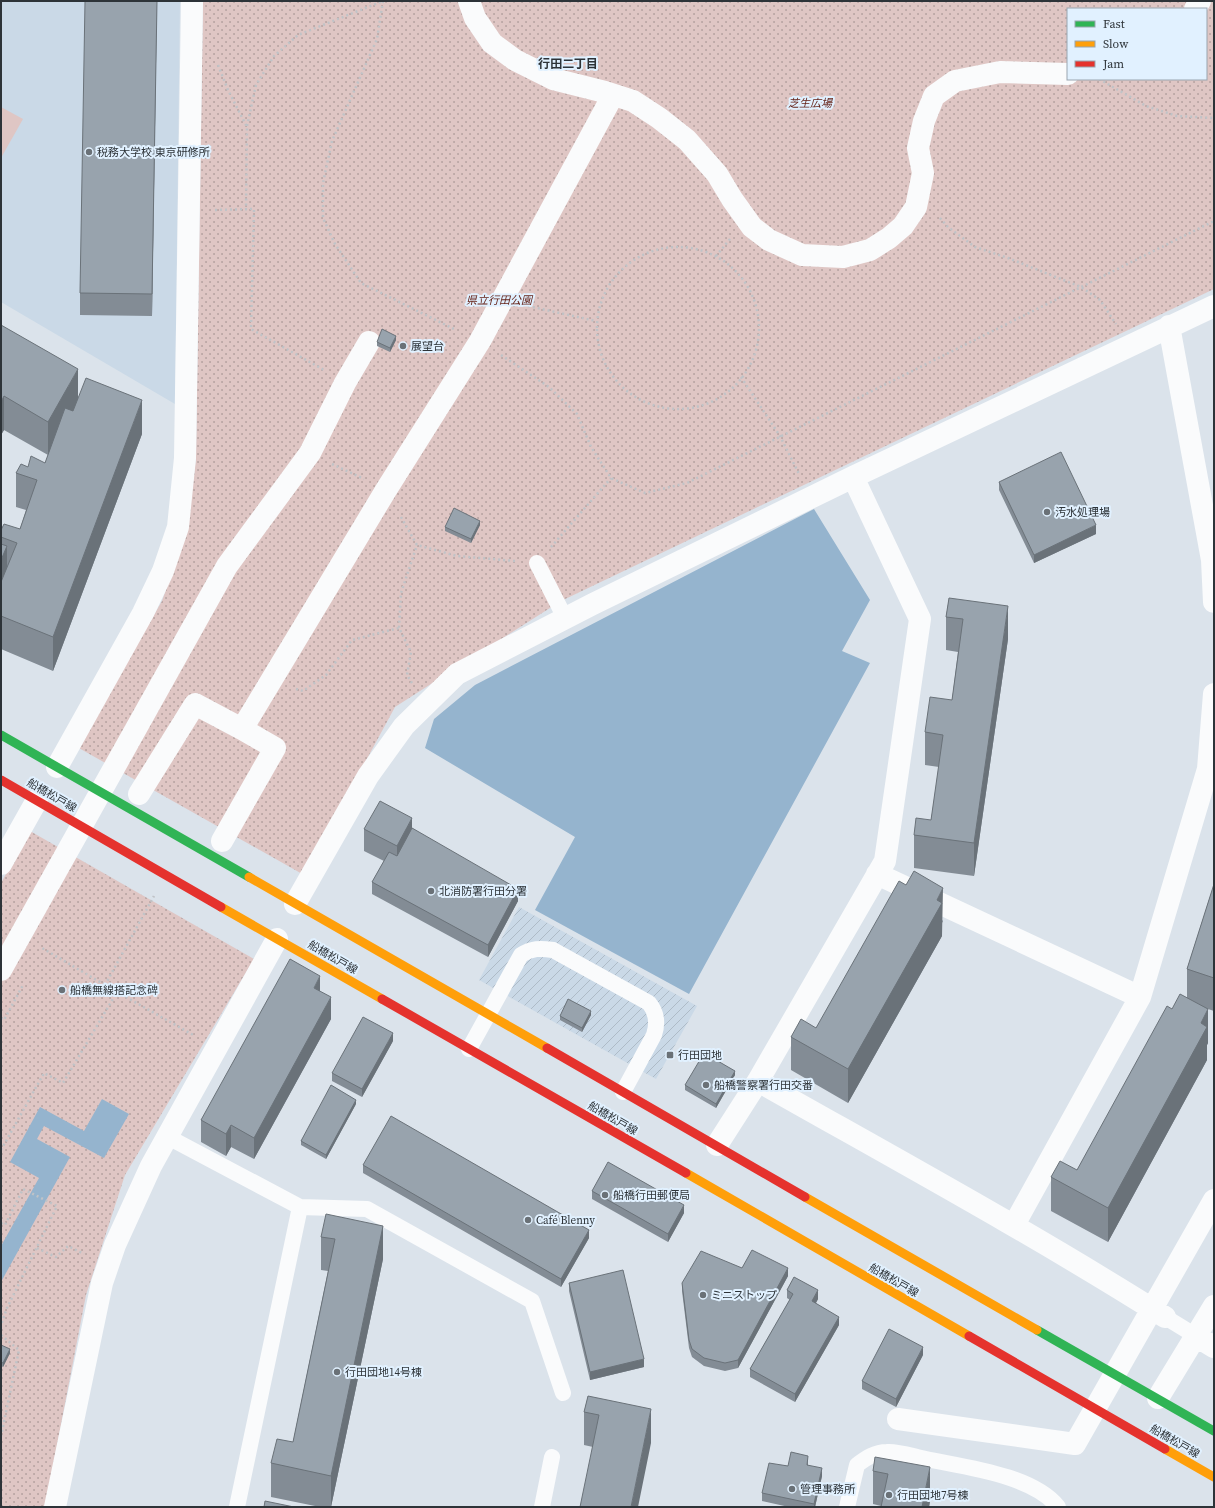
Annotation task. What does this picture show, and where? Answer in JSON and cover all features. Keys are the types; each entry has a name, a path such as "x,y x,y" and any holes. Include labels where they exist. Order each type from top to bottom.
{"main road":[{"path":"1,735 1214,1430"},
{"name":"船橋松戸線","path":"1,780 1214,1478"}],"street":[{"path":"57,767 143,613 163,570 178,527 185,458 192,1"},
{"path":"469,1 475,18 492,43 515,60 553,79 633,101 659,118 687,140 717,174 732,199 752,227 768,240 802,255 843,257 870,250 889,238 903,226 916,207 918,200 923,174 918,148 924,121 934,96 955,81 1000,72 1067,74"},
{"path":"242,730 386,490 480,341 613,95"},
{"path":"295,904 368,776 404,726 457,674 565,618 853,477 1214,306"},
{"path":"1170,326 1210,526 1214,602"},
{"path":"1,970 227,566 310,453 369,342"},
{"path":"717,1145 758,1081 884,861 920,619 853,477"},
{"path":"1014,1225 1140,997 1211,769 1214,694"},
{"path":"139,794 196,704 274,748 222,841"},
{"path":"1,864 37,800"},
{"path":"877,874 1140,997"},
{"path":"55,1507 102,1283 115,1245 147,1173 166,1136 277,938"},
{"path":"758,1081 1014,1225 1165,1317"},
{"path":"898,1419 1075,1444 1214,1200"},
{"path":"1158,1398 1214,1306"},
{"path":"1196,1336 1214,1347"}],"lane":[{"path":"537,563 565,618"},
{"path":"469,1049 521,955 530,949 540,948 553,950 649,1003 654,1009 657,1026 654,1035 623,1092"},
{"path":"166,1136 300,1207 367,1209 532,1301 563,1393"},
{"path":"237,1507 300,1207"},
{"path":"1165,1317 1196,1336"},
{"path":"847,1507 857,1465 871,1455 888,1452 985,1472 1020,1482 1051,1499 1058,1507"},
{"path":"542,1507 552,1457"}],"path":[{"path":"246,208 247,127 256,85 274,56 298,35 383,1"},
{"path":"383,1 376,39 332,141 323,182 323,218 335,244 361,283 480,341 549,387 577,414 591,447 611,478 645,493 687,483 1214,221"},
{"path":"217,64 228,90 247,127"},
{"path":"1101,80 1146,106 1177,116 1214,118"},
{"path":"918,200 931,209 948,226 975,247 1008,258 1081,287 1100,300 1130,345"},
{"path":"188,211 246,208 254,209 251,329 346,383"},
{"path":"686,246 716,256 740,276 756,304 759,336 750,366 741,377 730,391 702,406 670,410 639,400 615,380 600,352 596,321 606,290 626,265 654,250 686,246"},
{"path":"502,300 596,321"},
{"path":"741,377 780,436 810,498"},
{"path":"310,453 386,490 417,546 457,556 537,563 611,478"},
{"path":"417,546 401,592 399,628 411,652 407,675 424,707"},
{"path":"270,683 303,691 326,674 352,640 399,628"},
{"path":"105,985 156,893"},
{"path":"38,945 216,1048"},
{"path":"1,1150 44,1073 63,1084 117,992"},
{"path":"1,1223 4,1225 23,1189 57,1206 1,1325"},
{"path":"37,1248 56,1257 68,1246 96,1260 109,1263"},
{"path":"1,1335 19,1350 1,1436"}],"shaded area":[{"name":"税務大学校 東京研修所","path":"1,1 180,1 175,404 1,302"},
{"path":"519,907 697,1006 656,1079 479,980"}],"green space":[{"name":"県立行田公園","path":"203,1 1214,1 1214,289 561,601 395,707 304,875 77,747 162,601 187,529 196,459"},
{"path":"1,107 23,119 1,158"},
{"path":"30,831 254,959 125,1175 86,1295 45,1507 1,1507 1,883"}],"water":[{"path":"814,509 870,600 842,651 870,663 689,994 535,910 575,837 425,748 434,719 475,685"},
{"path":"102,1099 129,1114 104,1158 44,1126 37,1139 70,1157 1,1282 1,1246 39,1178 10,1162 40,1107 84,1131"}],"building":[{"path":"85,1 157,1 152,294 80,293"},
{"path":"1,325 78,369 48,422 4,396 1,402"},
{"path":"382,329 396,336 390,348 377,342"},
{"path":"86,378 142,400 53,637 1,616 1,582 17,543 1,537 1,530 4,524 20,529 37,480 16,473 21,464 28,467 31,456 45,463 65,408 73,411"},
{"name":"汚水処理場","path":"1061,452 1096,525 1034,555 999,482"},
{"path":"454,508 480,521 471,539 445,527"},
{"path":"1,544 7,546 1,560"},
{"path":"949,598 1008,606 974,843 914,835 916,818 931,820 943,735 925,732 930,697 952,700 963,619 946,617"},
{"path":"380,801 412,818 397,846 364,829"},
{"path":"412,828 518,889 488,945 372,882 389,852 397,856"},
{"path":"914,871 943,888 937,900 942,903 848,1069 791,1037 801,1019 816,1028 899,881 906,885"},
{"path":"1214,884 1214,978 1187,969"},
{"path":"290,959 320,976 314,988 331,997 254,1138 231,1125 226,1134 201,1120"},
{"path":"1180,994 1208,1009 1201,1023 1207,1027 1108,1208 1051,1177 1060,1161 1077,1170 1167,1006 1172,1009"},
{"path":"568,999 591,1011 582,1028 560,1016"},
{"path":"363,1017 393,1033 362,1089 332,1073"},
{"path":"704,1053 735,1071 716,1104 685,1085"},
{"path":"331,1085 356,1100 326,1155 301,1141"},
{"path":"391,1116 589,1230 561,1279 363,1165"},
{"path":"608,1162 684,1205 668,1234 592,1191"},
{"name":"行田団地14号棟","path":"326,1214 383,1226 331,1476 271,1463 277,1439 293,1442 335,1239 321,1237"},
{"path":"752,1250 788,1268 738,1360 725,1363 704,1358 692,1349 689,1340 682,1283 701,1251 742,1268"},
{"path":"623,1270 644,1359 590,1372 569,1283"},
{"path":"794,1277 818,1290 812,1301 839,1317 795,1394 750,1369 793,1294 787,1290"},
{"path":"889,1329 923,1347 896,1399 862,1381"},
{"path":"1,1345 10,1349 3,1363 1,1362"},
{"path":"588,1396 651,1409 631,1507 580,1507 599,1415 584,1412"},
{"name":"管理事務所","path":"791,1452 808,1456 807,1465 822,1468 814,1504 762,1493 769,1463 788,1466"},
{"path":"875,1457 930,1467 922,1507 881,1507 888,1474 873,1471"},
{"path":"265,1501 294,1507 264,1507"}],"traffic: fast":[{"path":"1,735 249,877"},
{"path":"1037,1330 1214,1431"}],"traffic: slow":[{"path":"249,877 547,1048"},
{"path":"221,907 382,999"},
{"path":"686,1173 969,1336"},
{"path":"805,1197 1037,1330"},
{"path":"1165,1449 1214,1477"}],"traffic: jam":[{"path":"1,780 221,907"},
{"path":"382,999 686,1173"},
{"path":"547,1048 805,1197"},
{"path":"969,1336 1165,1449"}],"place":[{"name":"税務大学校 東京研修所","path":"89,152"},
{"name":"展望台","path":"403,346"},
{"name":"汚水処理場","path":"1047,512"},
{"name":"北消防署行田分署","path":"431,891"},
{"name":"船橋無線搭記念碑","path":"62,990"},
{"name":"行田団地","path":"670,1055"},
{"name":"船橋警察署行田交番","path":"706,1085"},
{"name":"船橋行田郵便局","path":"605,1195"},
{"name":"Café Blenny","path":"528,1220"},
{"name":"ミニストップ","path":"703,1295"},
{"name":"行田団地14号棟","path":"337,1372"},
{"name":"管理事務所","path":"792,1489"},
{"name":"行田団地7号棟","path":"889,1495"}],"district":[{"name":"行田二丁目","path":"568,64"}],"park label":[{"name":"芝生広場","path":"810,103"}]}
